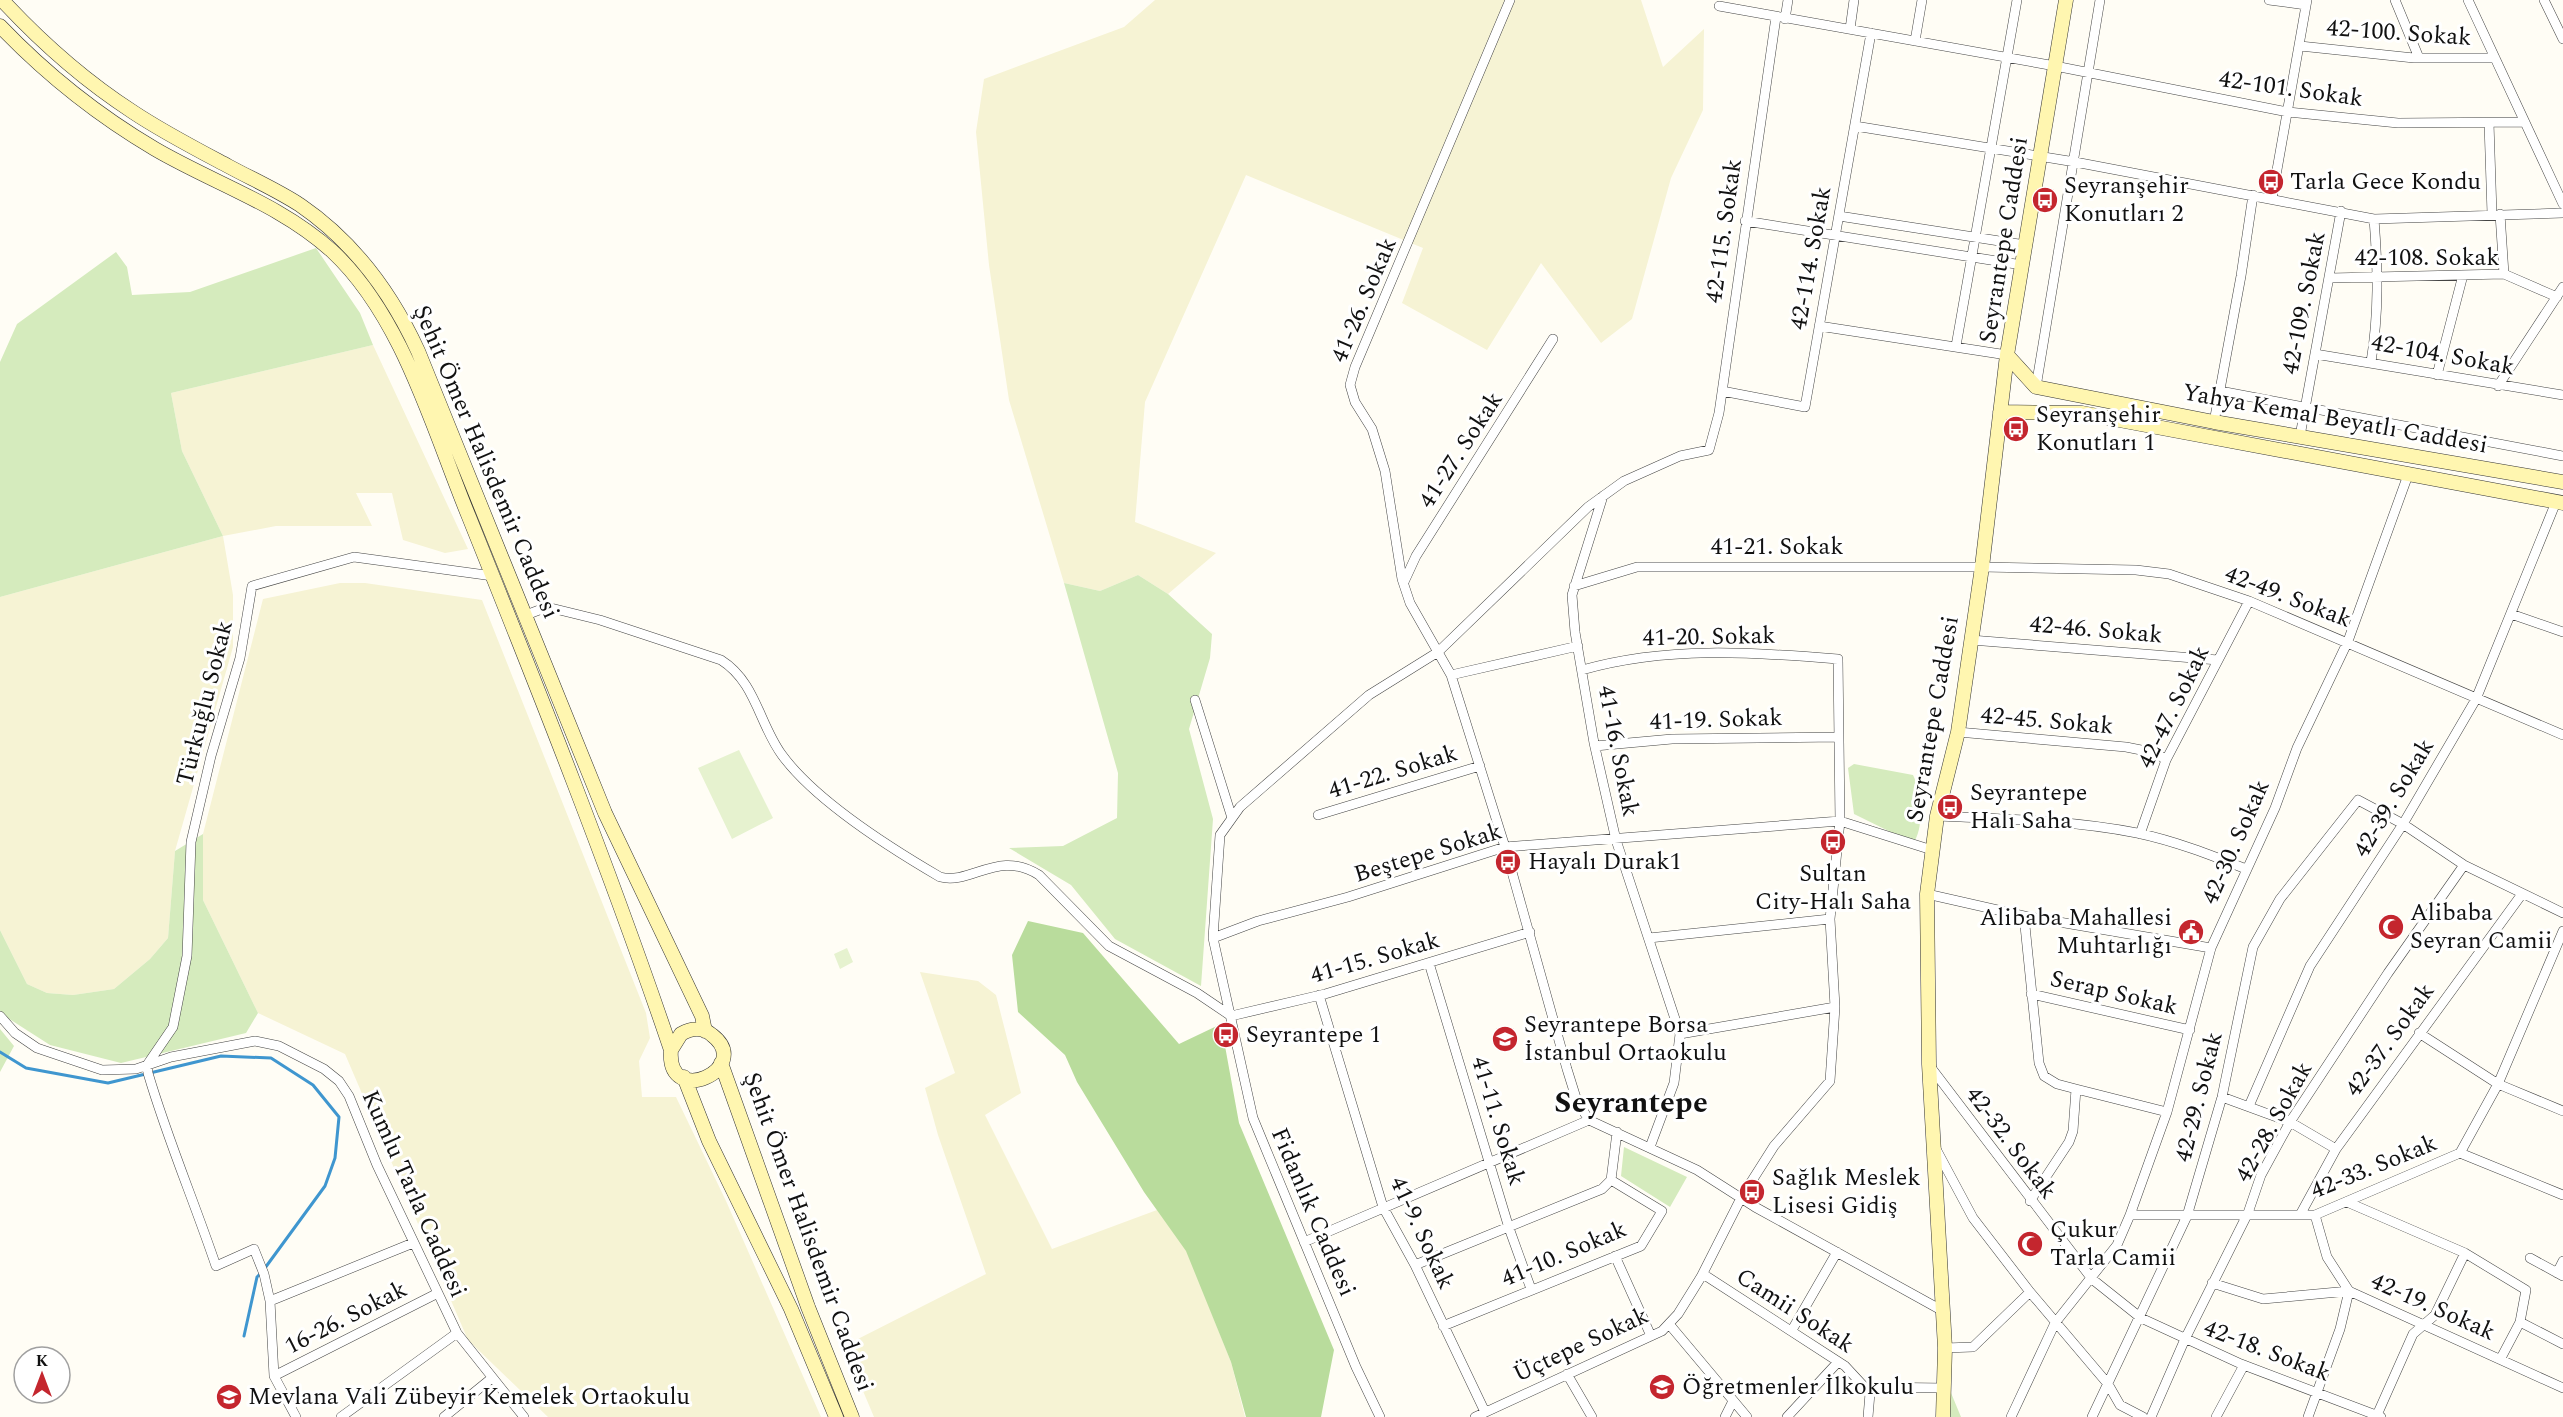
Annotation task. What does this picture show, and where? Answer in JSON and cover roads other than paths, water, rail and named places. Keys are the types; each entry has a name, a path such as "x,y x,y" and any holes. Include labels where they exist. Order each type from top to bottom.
{"main road":[{"name":"Şehit Ömer Halisdemir Caddesi","path":"2,0 36,35 116,100 178,139 298,204 320,220 362,259 390,296 418,351 605,813 702,1016 705,1031"},
{"name":"Seyrantepe Caddesi","path":"1943,1417 1945,1348 1929,1064 1927,894 1937,816 1958,732 1982,567 2007,355 2066,0"},
{"name":"Şehit Ömer Halisdemir Caddesi","path":"0,26 58,80 153,148 245,193 293,221 333,252 349,269 383,316 402,353 494,576 618,896 671,1050"},
{"path":"2007,355 2036,387"},
{"name":"Yahya Kemal Beyatlı Caddesi","path":"2036,387 2214,422 2563,482"},
{"name":"Yahya Kemal Beyatlı Caddesi","path":"2000,412 2082,413 2560,502"},
{"path":"694,1029 705,1031 720,1043 721,1063 716,1072 706,1079 694,1081 684,1077 673,1065 671,1050 676,1039 683,1033 694,1029"},
{"name":"Şehit Ömer Halisdemir Caddesi","path":"721,1063 808,1307 852,1417"},
{"name":"Şehit Ömer Halisdemir Caddesi","path":"684,1077 705,1132 792,1309 836,1417"}],"street":[{"name":"41-26. Sokak","path":"1510,0 1355,367 1350,385 1355,402 1372,429 1385,471 1404,582 1410,603 1451,675 1505,847 1574,1090 1590,1120"},
{"name":"42-115. Sokak","path":"1709,450 1722,391 1745,221 1780,18 1788,0"},
{"path":"1850,29 1854,0"},
{"path":"1915,41 1922,0"},
{"path":"1956,346 2017,0"},
{"path":"2036,387 2100,0"},
{"name":"42-100. Sokak","path":"2269,0 2307,3"},
{"path":"2395,0 2419,58"},
{"path":"2468,0 2563,204"},
{"path":"2544,0 2563,39"},
{"path":"2272,198 2307,3"},
{"name":"42-101. Sokak","path":"1719,6 2008,57 2288,112 2398,123 2524,122"},
{"name":"42-114. Sokak","path":"1722,391 1805,407 1871,33"},
{"name":"42-100. Sokak","path":"2300,46 2419,58 2495,58"},
{"path":"2489,123 2496,214 2504,274"},
{"path":"1855,126 2075,162 2374,219 2563,213"},
{"path":"2214,422 2253,195"},
{"name":"42-109. Sokak","path":"2300,436 2341,211"},
{"path":"1839,216 2025,245"},
{"path":"2371,362 2377,325 2378,277 2374,219"},
{"path":"1745,221 2022,265"},
{"name":"42-108. Sokak","path":"2330,278 2504,274 2557,297"},
{"path":"2437,375 2463,275"},
{"path":"2498,386 2563,287"},
{"path":"1819,326 2007,355"},
{"name":"41-27. Sokak","path":"1404,582 1416,556 1553,339"},
{"name":"42-104. Sokak","path":"2315,354 2563,395"},
{"path":"2220,391 2563,456"},
{"name":"Fidanlık Caddesi","path":"1380,1417 1253,1118 1213,938 1220,835 1240,807 1369,695 1438,652 1520,570 1603,496 1624,481 1680,456 1709,450"},
{"name":"42-30. Sokak","path":"2012,1417 2055,1323 2117,1245 2130,1215 2167,1112 2211,948 2275,808 2297,748 2348,641 2408,475"},
{"name":"41-16. Sokak","path":"1603,496 1572,595 1578,646 1595,746 1616,840 1680,1034 1674,1083 1650,1147"},
{"name":"42-39. Sokak","path":"2248,1107 2310,966 2403,824 2476,699 2560,502"},
{"name":"Türkuğlu Sokak","path":"148,1073 173,1027 187,956 191,842 211,756 240,658 252,586 354,557 494,576"},
{"name":"41-21. Sokak","path":"1574,586 1637,567 1982,567"},
{"name":"42-49. Sokak","path":"1982,567 2169,574 2249,601 2348,641 2476,699 2563,735"},
{"name":"42-47. Sokak","path":"2140,834 2166,760 2249,601"},
{"path":"526,615 546,607 600,620 721,660 735,669 750,690 782,755 850,818 940,877 951,880 984,868 1026,867 1039,875 1109,946 1197,993 1231,1016"},
{"path":"2511,614 2563,632"},
{"name":"42-46. Sokak","path":"1971,640 2218,660"},
{"path":"1451,675 1578,646"},
{"name":"41-20. Sokak","path":"1582,670 1643,656 1685,653 1761,653 1838,659"},
{"name":"Üçtepe Sokak","path":"1475,1417 1662,1331 1703,1274 1741,1198 1774,1146 1830,1081 1835,1007 1830,919 1840,821 1838,659"},
{"path":"1195,700 1232,818"},
{"name":"42-45. Sokak","path":"1958,732 2126,747 2156,753 2166,760"},
{"name":"41-19. Sokak","path":"1595,746 1672,739 1839,737"},
{"name":"41-22. Sokak","path":"1318,815 1480,766"},
{"name":"42-29. Sokak","path":"2092,1417 2141,1318 2187,1216 2222,1096 2253,947 2280,899 2358,800 2403,824"},
{"path":"1937,816 2100,826 2195,849 2246,869"},
{"path":"1840,821 1932,850"},
{"name":"Beştepe Sokak","path":"1213,938 1258,921 1348,897 1505,847 1840,821"},
{"path":"2403,824 2464,865 2563,913"},
{"name":"42-28. Sokak","path":"2151,1417 2212,1282 2248,1213 2261,1175 2290,1122 2388,973 2464,865"},
{"path":"1927,894 2025,916 2211,948"},
{"name":"42-37. Sokak","path":"2300,1215 2336,1149 2522,894"},
{"path":"2025,916 2038,1063 2043,1076 2057,1084 2167,1112"},
{"path":"1649,938 1830,919"},
{"name":"42-33. Sokak","path":"2130,1215 2187,1216 2248,1213 2315,1215 2460,1153 2498,1083 2563,931"},
{"name":"41-15. Sokak","path":"1231,1016 1319,995 1530,932"},
{"name":"41-11. Sokak","path":"1429,963 1491,1162 1509,1228 1531,1289"},
{"name":"Serap Sokak","path":"2031,994 2190,1029"},
{"name":"41-9. Sokak","path":"1319,995 1383,1207 1415,1265 1485,1412"},
{"path":"1680,1034 1835,1007"},
{"name":"Kumlu Tarla Caddesi","path":"0,1016 15,1033 37,1048 102,1070 136,1069 148,1073 171,1057 255,1041 279,1046 324,1068 339,1081 349,1096 436,1294 457,1333 524,1417"},
{"path":"2419,1033 2498,1083 2563,1111"},
{"name":"42-32. Sokak","path":"1929,1064 2030,1201 2092,1279 2141,1318"},
{"path":"148,1073 216,1266 254,1249 264,1274 270,1301 274,1376 297,1417"},
{"path":"2030,1201 2069,1142 2073,1131 2076,1089"},
{"path":"2222,1096 2290,1122 2336,1149"},
{"path":"1304,1242 1590,1120 1697,1170 1741,1198 1943,1311"},
{"path":"1415,1265 1602,1188 1611,1180 1617,1132"},
{"path":"1934,1145 1973,1218 2055,1323 2108,1384 2120,1405 2143,1417"},
{"path":"2460,1153 2563,1195"},
{"name":"41-10. Sokak","path":"1443,1326 1641,1246 1662,1211 1611,1180"},
{"path":"2347,1202 2465,1253 2526,1290 2520,1322 2501,1358"},
{"path":"2308,1417 2319,1391 2349,1291 2327,1257 2315,1215"},
{"path":"270,1301 413,1243"},
{"path":"1792,1330 1837,1252"},
{"path":"2379,1416 2413,1334 2435,1315 2465,1253"},
{"path":"1615,1256 1651,1336"},
{"path":"2530,1258 2560,1274 2563,1261"},
{"name":"Camii Sokak","path":"1703,1274 1838,1362 1870,1393 1868,1417"},
{"name":"42-19. Sokak","path":"2212,1282 2263,1299 2349,1291 2563,1388"},
{"path":"1945,1348 1973,1347 2030,1292"},
{"name":"16-26. Sokak","path":"274,1376 436,1294"},
{"name":"42-18. Sokak","path":"2141,1318 2244,1365 2319,1391 2379,1416"},
{"path":"2520,1322 2563,1344"},
{"path":"1669,1323 1732,1402 1747,1417"},
{"path":"341,1417 457,1333"},
{"path":"1787,1417 1838,1362"},
{"path":"2216,1417 2244,1365"},
{"path":"1567,1374 1592,1417"},
{"path":"444,1417 492,1378"},
{"path":"1866,1388 1945,1388"},
{"path":"1725,1417 1732,1402"}],"waterway":[{"path":"0,1052 26,1068 108,1083 221,1056 271,1058 313,1085 339,1117 335,1158 325,1186 265,1268"},
{"path":"244,1336 257,1277 261,1273"}],"place":[{"name":"Tarla Gece Kondu","path":"2271,182"},
{"name":"Seyranşehir Konutları 2","path":"2045,200"},
{"name":"Seyranşehir Konutları 1","path":"2016,429"},
{"name":"Seyrantepe Halı Saha","path":"1950,807"},
{"name":"Sultan City-Halı Saha","path":"1833,842"},
{"name":"Hayalı Durak1","path":"1508,862"},
{"name":"Alibaba Seyran Camii","path":"2391,927"},
{"name":"Alibaba Mahallesi Muhtarlığı","path":"2191,932"},
{"name":"Seyrantepe 1","path":"1226,1035"},
{"name":"Seyrantepe Borsa İstanbul Ortaokulu","path":"1505,1039"},
{"name":"Sağlık Meslek Lisesi Gidiş","path":"1752,1192"},
{"name":"Çukur Tarla Camii","path":"2030,1244"},
{"name":"Öğretmenler İlkokulu","path":"1662,1387"},
{"name":"Mevlana Vali Zübeyir Kemelek Ortaokulu","path":"229,1397"}],"district":[{"name":"Seyrantepe","path":"1631,1103"}]}
